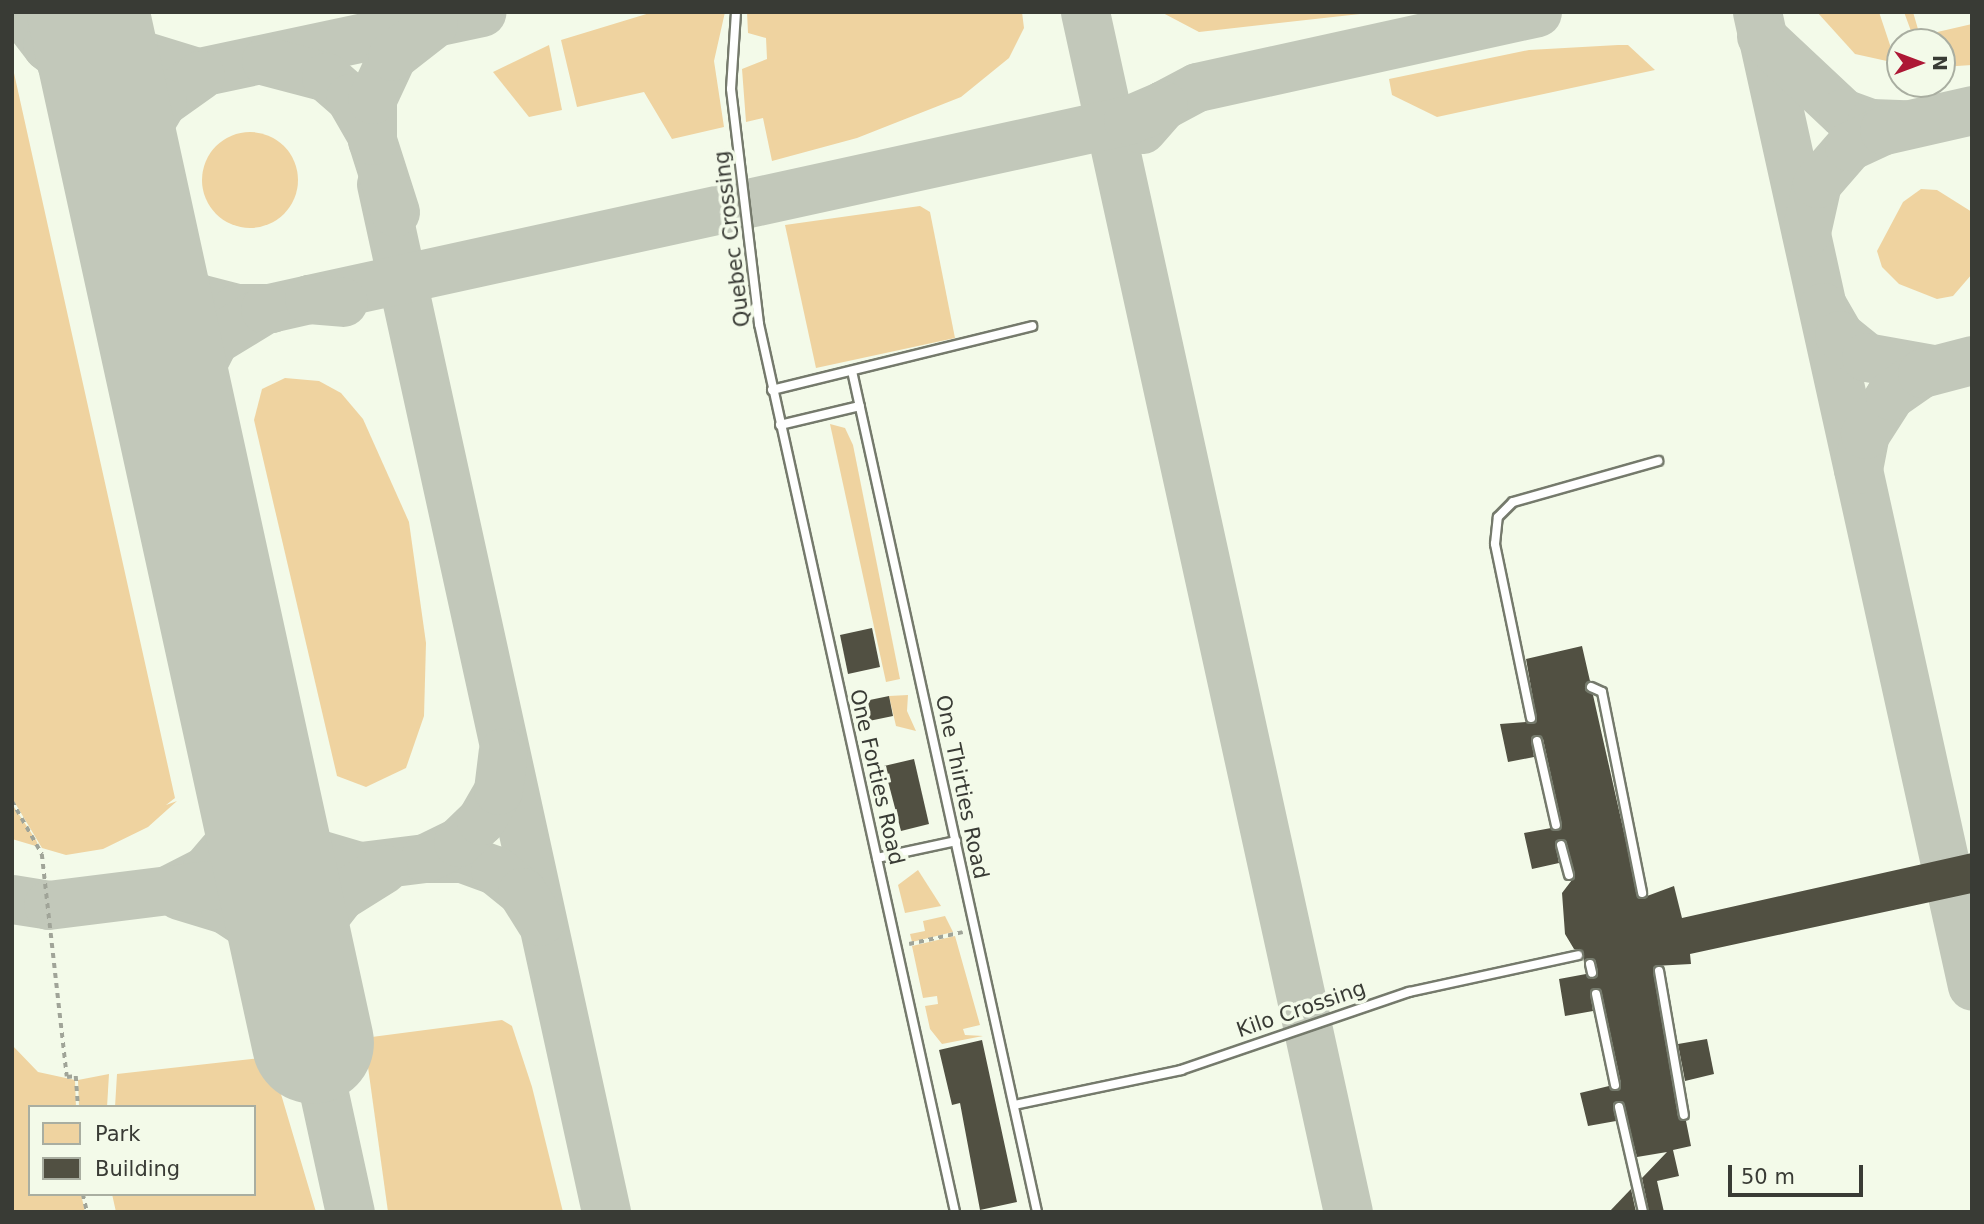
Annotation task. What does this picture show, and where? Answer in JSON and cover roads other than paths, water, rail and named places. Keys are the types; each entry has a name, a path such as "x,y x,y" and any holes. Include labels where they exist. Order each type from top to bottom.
{"lane":[{"name":"Quebec Crossing","path":"736,12 730,67 764,350"},
{"path":"772,390 1032,326"},
{"name":"One Forties Road","path":"764,350 955,1212"},
{"name":"One Thirties Road","path":"852,371 1037,1212"},
{"path":"780,425 860,406"},
{"path":"1531,718 1530,700 1495,544 1498,517 1510,503 1658,461"},
{"path":"1591,687 1602,692 1642,893"},
{"path":"1536,741 1556,825"},
{"path":"877,858 956,841"},
{"path":"1561,845 1569,875"},
{"name":"Kilo Crossing","path":"1014,1105 1195,1065 1419,989 1578,955"},
{"path":"1659,971 1687,1102 1684,1115"},
{"path":"1596,993 1615,1085"},
{"path":"1619,1107 1627,1128 1643,1212"}]}
